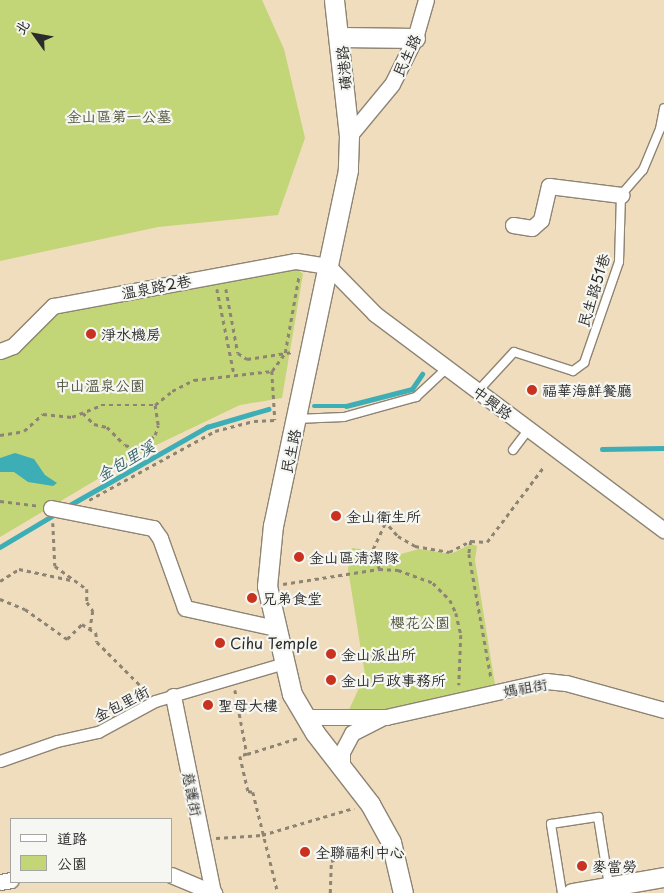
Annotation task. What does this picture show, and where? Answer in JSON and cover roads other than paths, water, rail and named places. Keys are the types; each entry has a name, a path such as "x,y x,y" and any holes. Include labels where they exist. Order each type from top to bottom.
{"street":[{"name":"磺港路","path":"334,0 341,37 350,136"},
{"name":"民生路","path":"403,893 391,842 370,804 310,725 292,694 275,628 267,586 273,525 312,348 348,170 350,136 392,84 415,38 426,0"},
{"path":"341,37 415,38"},
{"path":"513,225 532,228 540,220 549,186 621,195"},
{"name":"溫泉路2巷","path":"0,351 13,346 53,306 304,262 328,266"},
{"name":"中興路","path":"328,266 375,314 664,530"},
{"path":"51,508 153,528 160,538 185,608 275,628"},
{"name":"金包里街","path":"0,761 58,741 98,732 155,701 284,663"},
{"name":"媽祖街","path":"310,725 386,716 546,681 566,683 664,710"},
{"name":"慈護街","path":"173,696 214,893"},
{"name":"媽祖街","path":"342,767 342,752 352,733 386,716"},
{"name":"慈護街","path":"172,875 214,893"},
{"path":"572,893 664,877"}],"lane":[{"path":"621,195 643,170 660,129 664,108"},
{"name":"民生路51巷","path":"478,391 514,352 573,371 584,363 620,262 621,195"},
{"path":"296,419 344,417 416,397 447,368"},
{"path":"513,450 528,430"},
{"path":"562,893 551,824 598,817 610,886"}],"water":[{"path":"15,453 34,459 45,475 57,483 53,486 28,482 14,472 0,472 0,458"}],"waterway":[{"name":"金包里溪","path":"314,406 346,406 412,389 422,374"},
{"name":"金包里溪","path":"68,506 207,427 268,409"},
{"name":"金包里溪","path":"602,449 664,448"},
{"name":"金包里溪","path":"0,547 57,513"}],"place":[{"name":"淨水機房","path":"91,334"},
{"name":"福華海鮮餐廳","path":"532,390"},
{"name":"金山衛生所","path":"336,516"},
{"name":"金山區清潔隊","path":"299,557"},
{"name":"兄弟食堂","path":"252,598"},
{"name":"Cihu Temple","path":"220,643"},
{"name":"金山派出所","path":"331,654"},
{"name":"金山戶政事務所","path":"331,680"},
{"name":"聖母大樓","path":"208,705"},
{"name":"全聯福利中心","path":"305,852"},
{"name":"麥當勞","path":"582,866"}],"park label":[{"name":"金山區第一公墓","path":"119,116"},
{"name":"中山溫泉公園","path":"100,385"},
{"name":"櫻花公園","path":"420,622"}]}
